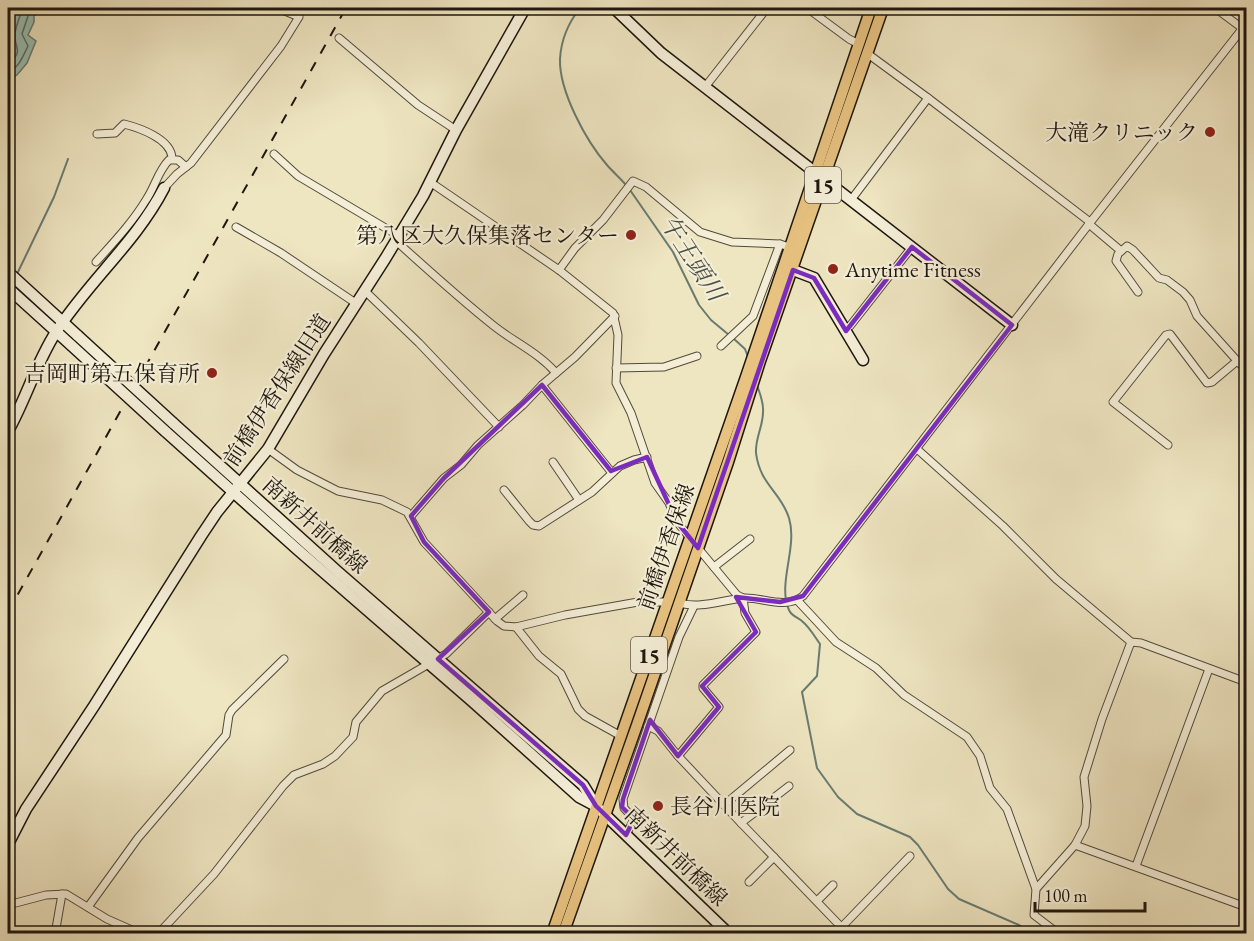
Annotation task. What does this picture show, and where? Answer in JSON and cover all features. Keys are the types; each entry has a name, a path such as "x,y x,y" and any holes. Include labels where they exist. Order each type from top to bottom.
{"main road":[{"name":"15","path":"784,245 814,171 871,8"},
{"name":"15","path":"793,270 883,8"},
{"name":"前橋伊香保線","path":"552,933 746,377 784,245"},
{"name":"前橋伊香保線","path":"564,933 793,270"}],"street":[{"path":"8,431 42,357 63,322 136,233 153,210 169,181 186,167 270,60 295,24 299,17 278,8"},
{"name":"前橋伊香保線旧道","path":"8,844 26,809 94,706 190,552 217,512 268,449 430,182 456,130 525,8"},
{"path":"614,8 654,46 705,87 1012,325"},
{"path":"705,87 767,8"},
{"path":"807,8 859,44"},
{"path":"679,603 694,606 743,598 780,602 795,601 818,578 1090,223 1245,28 1215,8"},
{"path":"339,38 418,105 456,130"},
{"path":"868,54 1090,223 1121,251"},
{"path":"851,200 928,98"},
{"path":"97,134 115,133 123,124 136,128 167,146 172,153 172,158"},
{"path":"274,154 298,176 397,238 431,275 556,373"},
{"path":"172,158 186,167"},
{"path":"96,262 139,212 162,168 172,158"},
{"path":"430,182 559,270 615,316 618,335 616,383 631,413 657,487 669,503 677,522 737,595 743,598"},
{"path":"559,270 575,248 603,220 635,182 646,187 688,223 706,234 732,242 784,245 753,316 721,346"},
{"path":"1246,208 1246,231"},
{"path":"236,227 357,304"},
{"path":"1138,292 1116,261 1121,251 1127,246 1159,279 1167,280 1183,292 1190,300 1197,316 1238,362 1212,382 1207,383 1170,334 1166,335 1113,402 1168,445"},
{"path":"845,329 850,326 912,247"},
{"path":"793,270 814,278 863,360"},
{"name":"南新井前橋線","path":"8,272 63,322 75,341 237,488 433,661 583,785 596,806 729,933"},
{"name":"南新井前橋線","path":"8,288 56,332 75,341"},
{"path":"365,291 419,343 499,427"},
{"path":"411,516 444,478 461,465 478,445 595,338 615,316"},
{"path":"616,368 664,367 698,356"},
{"path":"542,385 612,472"},
{"path":"268,449 297,470 338,491 390,502 411,516 424,542 504,626 516,627 565,615 638,602 667,602"},
{"path":"917,449 1003,526 1056,579 1131,642 1246,682"},
{"path":"504,490 529,521 541,526 602,484 612,472 628,462 647,457"},
{"path":"553,462 579,500"},
{"path":"714,567 750,539"},
{"path":"495,619 523,594"},
{"path":"678,756 719,707 703,685 756,632 745,613 743,598"},
{"path":"795,601 836,642 876,668 904,695 968,737 980,756 990,788 1007,809 1036,889 1034,915 1059,933"},
{"path":"626,835 634,819 624,808 623,799 679,637 694,606"},
{"path":"158,933 214,874 281,788 294,775 323,764 335,756 353,737 356,722 382,691 446,654 489,612"},
{"path":"516,627 539,656 561,674 578,709 585,716 621,735"},
{"path":"1036,889 1075,845 1084,826 1086,806 1084,777 1102,719 1131,642"},
{"path":"88,907 138,838 226,735 232,710 284,659"},
{"path":"1136,866 1209,669"},
{"path":"648,726 658,731 724,805 848,933"},
{"path":"724,805 790,750"},
{"path":"741,823 789,786"},
{"path":"1075,845 1246,907"},
{"path":"835,933 910,856"},
{"path":"749,882 774,857"},
{"path":"817,901 833,885"},
{"path":"55,933 62,894"},
{"path":"8,905 46,895 66,894 107,920 141,933"}],"highlighted area":[{"path":"912,247 1012,325 803,596 780,602 736,597 756,632 702,686 719,707 678,756 650,720 623,799 622,807 634,819 626,835 596,806 583,785 438,659 489,612 424,542 411,516 444,478 542,385 611,471 647,457 677,522 698,548 793,270 814,278 846,331"}],"water":[{"path":"8,8 44,8 34,16 34,22 28,35 36,41 27,63 17,75 8,80"}],"waterway":[{"name":"午王頭川","path":"580,8 569,25 562,45 560,59 564,86 575,115 591,143 626,185"},
{"path":"17,274 54,197 68,159"},
{"name":"午王頭川","path":"630,190 673,252 699,305 711,320 729,335"},
{"name":"午王頭川","path":"733,338 745,349 748,357"},
{"name":"午王頭川","path":"757,385 763,409 756,448 758,464 766,481 781,501 789,518 791,529 786,600 793,616 806,624 820,644 817,676 802,692 817,768 838,797 857,814 910,837 948,889 959,899 1019,925 1033,934"}],"railway":[{"path":"8,612 346,8"}],"place":[{"name":"大滝クリニック","path":"1210,132"},
{"name":"第八区大久保集落センター","path":"631,235"},
{"name":"Anytime Fitness","path":"833,269"},
{"name":"吉岡町第五保育所","path":"212,373"},
{"name":"長谷川医院","path":"658,806"}]}
